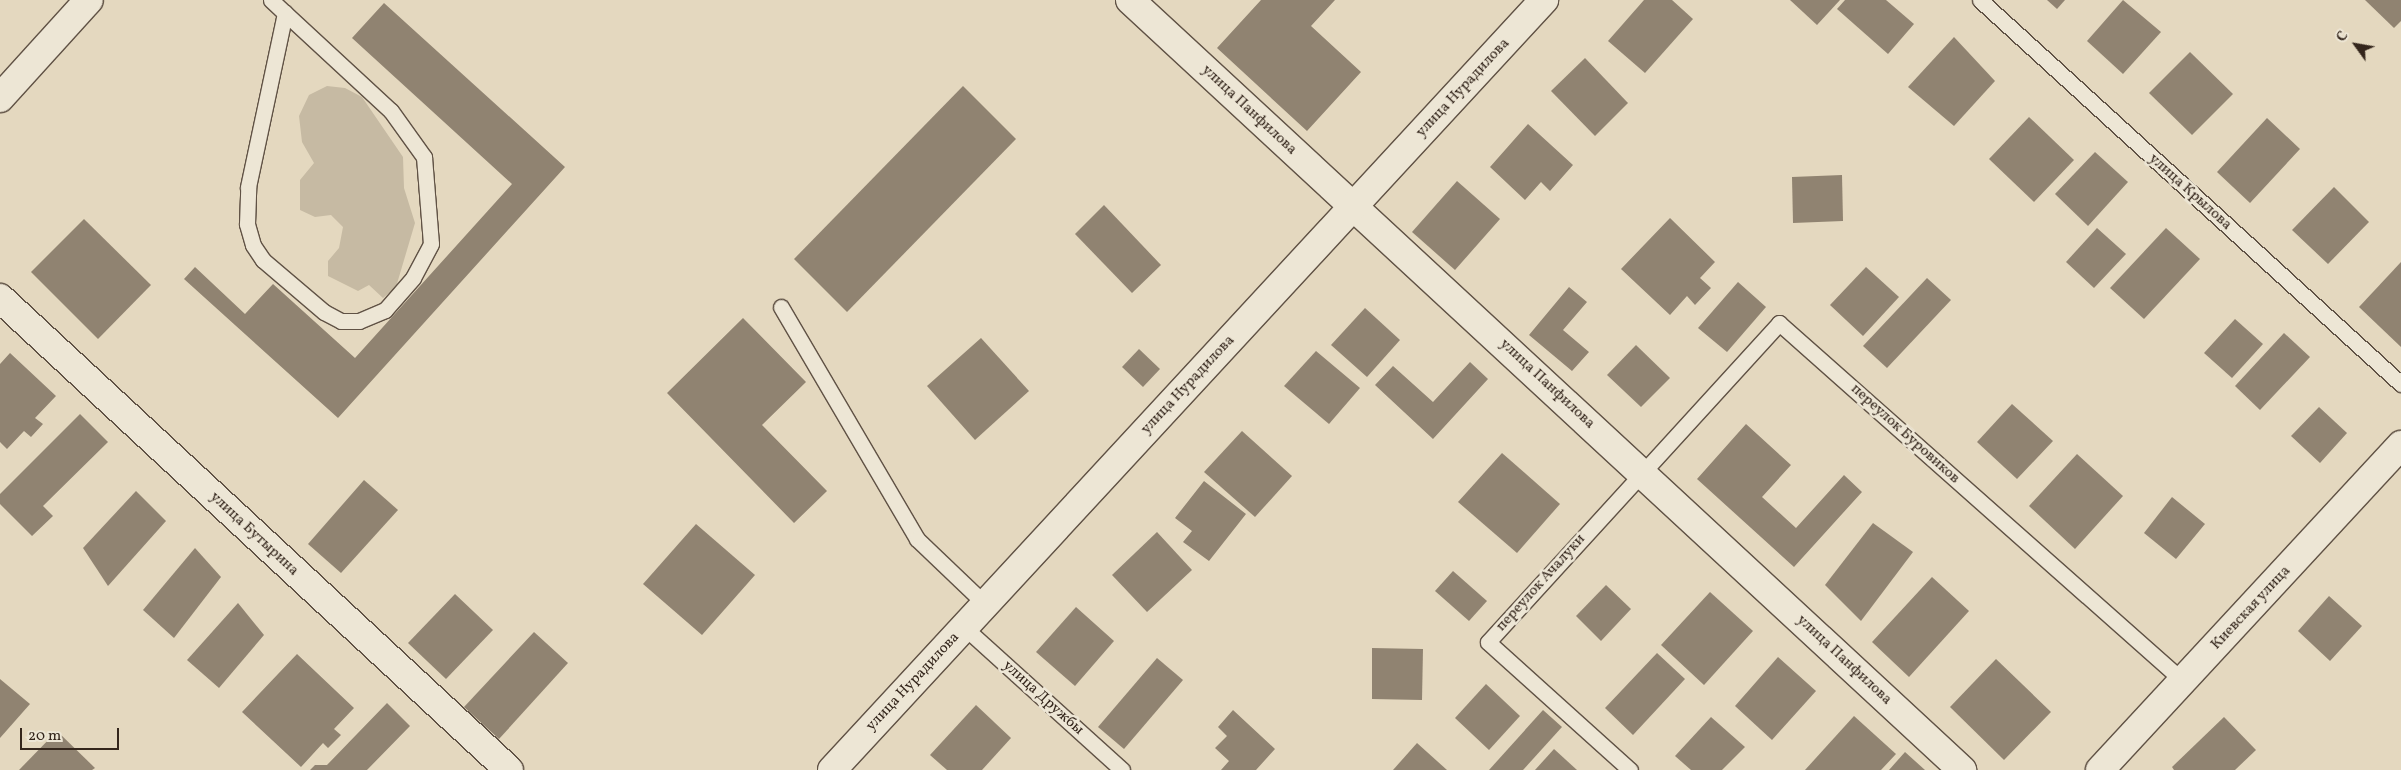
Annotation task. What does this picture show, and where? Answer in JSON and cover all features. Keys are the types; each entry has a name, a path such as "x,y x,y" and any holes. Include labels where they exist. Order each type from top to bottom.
{"street":[{"path":"0,98 89,0"},
{"name":"улица Панфилова","path":"1130,0 1962,770"},
{"name":"улица Нурадилова","path":"832,770 1544,0"},
{"name":"улица Бутырина","path":"0,298 509,770"},
{"name":"Киевская улица","path":"2100,770 2401,445"}],"lane":[{"path":"271,0 391,111 424,157 431,244 413,278 385,310 359,321 341,321 324,312 263,260 253,245 247,224 248,187 285,13"},
{"name":"улица Крылова","path":"1980,0 2401,384"},
{"path":"781,307 917,539 985,604"},
{"name":"переулок Буровиков","path":"1641,471 1779,323 2183,680"},
{"name":"переулок Ачалуки","path":"1630,770 1488,642 1641,471"},
{"name":"улица Дружбы","path":"964,627 1122,770"}],"shaded area":[{"path":"327,86 345,88 362,97 403,157 404,188 415,223 396,287 383,298 369,285 358,291 328,276 328,261 339,248 343,227 331,215 315,217 300,210 300,180 314,163 302,142 299,116 309,95"}],"building":[{"path":"1261,0 1335,0 1311,26 1361,72 1307,131 1217,48"},
{"path":"1644,0 1672,0 1693,19 1645,73 1608,41"},
{"path":"1790,0 1840,0 1817,25"},
{"path":"1845,0 1886,0 1914,24 1888,54 1837,9"},
{"path":"2047,0 2065,0 2057,9"},
{"path":"2123,0 2161,32 2123,74 2087,41"},
{"path":"2365,0 2401,0 2401,21 2394,28"},
{"path":"384,3 565,167 338,418 184,279 195,267 245,314 273,284 355,358 512,184 352,38"},
{"path":"1954,37 1995,81 1954,126 1908,87"},
{"path":"2190,52 2233,94 2192,135 2149,93"},
{"path":"1585,58 1628,103 1595,136 1551,91"},
{"path":"963,86 1016,139 847,312 794,259"},
{"path":"2029,117 2074,160 2034,202 1989,159"},
{"path":"2267,118 2300,149 2250,203 2217,172"},
{"path":"1528,124 1573,165 1550,191 1541,182 1525,200 1490,167"},
{"path":"2095,152 2128,182 2088,226 2055,194"},
{"path":"1842,175 1843,221 1793,223 1792,177"},
{"path":"1457,181 1500,219 1455,270 1412,232"},
{"path":"2334,187 2369,222 2328,264 2292,230"},
{"path":"1104,205 1161,265 1132,293 1075,234"},
{"path":"1670,218 1715,262 1700,278 1711,288 1695,305 1687,296 1670,315 1621,269"},
{"path":"84,219 151,285 98,339 31,272"},
{"path":"2097,228 2126,254 2094,288 2066,262"},
{"path":"2166,228 2200,259 2144,319 2110,288"},
{"path":"2401,262 2401,347 2359,307"},
{"path":"1866,267 1899,297 1863,336 1830,305"},
{"path":"1927,278 1951,300 1887,368 1863,346"},
{"path":"1738,282 1766,307 1727,352 1698,328"},
{"path":"1569,287 1587,302 1563,330 1589,352 1572,371 1529,335"},
{"path":"1365,308 1400,340 1367,377 1331,345"},
{"path":"743,318 806,382 762,425 827,491 794,523 667,393"},
{"path":"2235,319 2263,344 2232,378 2204,353"},
{"path":"2284,333 2310,357 2260,410 2235,386"},
{"path":"981,338 1029,391 975,440 927,386"},
{"path":"1636,345 1670,378 1641,407 1607,375"},
{"path":"1139,349 1160,369 1143,387 1122,367"},
{"path":"1316,351 1360,388 1329,424 1284,386"},
{"path":"10,353 56,396 35,418 43,424 31,437 24,431 7,449 0,442 0,364"},
{"path":"1470,362 1488,379 1433,439 1375,385 1393,366 1433,402"},
{"path":"2012,404 2053,441 2017,479 1977,442"},
{"path":"2319,407 2347,433 2320,463 2291,436"},
{"path":"80,414 108,442 43,506 53,516 32,536 0,504 0,494"},
{"path":"1746,424 1791,465 1762,497 1796,528 1844,475 1862,492 1794,567 1697,479"},
{"path":"1242,431 1292,476 1255,517 1204,472"},
{"path":"1502,453 1560,504 1517,553 1458,502"},
{"path":"2077,454 2123,496 2075,549 2029,506"},
{"path":"364,480 398,510 341,573 308,544"},
{"path":"1204,481 1246,514 1209,561 1183,542 1192,531 1175,518"},
{"path":"136,491 166,521 108,586 83,548"},
{"path":"2172,497 2205,524 2176,559 2144,533"},
{"path":"1873,523 1913,552 1861,621 1825,585"},
{"path":"696,524 755,575 702,635 643,584"},
{"path":"1157,532 1192,570 1147,612 1112,575"},
{"path":"195,548 221,577 174,638 143,610"},
{"path":"1453,571 1487,601 1469,621 1435,591"},
{"path":"1932,577 1969,611 1909,677 1872,642"},
{"path":"1606,585 1631,609 1601,641 1576,616"},
{"path":"1710,592 1753,631 1704,685 1661,645"},
{"path":"455,594 493,630 446,679 408,643"},
{"path":"2329,596 2362,626 2330,661 2298,631"},
{"path":"238,603 264,635 219,688 187,660"},
{"path":"1076,607 1114,641 1075,686 1036,652"},
{"path":"534,632 568,663 499,739 464,707"},
{"path":"1372,648 1423,649 1422,700 1372,699"},
{"path":"1657,653 1685,679 1633,735 1605,708"},
{"path":"297,654 354,708 334,729 341,735 328,748 323,743 301,767 242,712"},
{"path":"1778,657 1816,691 1772,740 1735,706"},
{"path":"1157,658 1183,680 1124,749 1098,727"},
{"path":"1996,659 2051,712 2004,760 1950,707"},
{"path":"0,679 30,704 0,738"},
{"path":"1486,684 1520,716 1489,750 1455,718"},
{"path":"387,703 410,726 367,770 310,770 315,765 327,765"},
{"path":"976,705 1011,738 982,770 947,770 930,755"},
{"path":"1233,710 1275,749 1256,770 1221,770 1229,761 1215,748 1227,736 1218,727"},
{"path":"1543,710 1562,727 1523,770 1489,770"},
{"path":"1854,716 1896,754 1881,770 1805,770"},
{"path":"1711,717 1745,747 1722,770 1691,770 1675,756"},
{"path":"2224,717 2256,750 2235,770 2174,770 2172,767"},
{"path":"57,731 95,768 92,770 19,770"},
{"path":"1417,743 1447,770 1393,770"},
{"path":"1554,749 1577,770 1535,770"},
{"path":"1905,752 1925,770 1889,770"}]}
